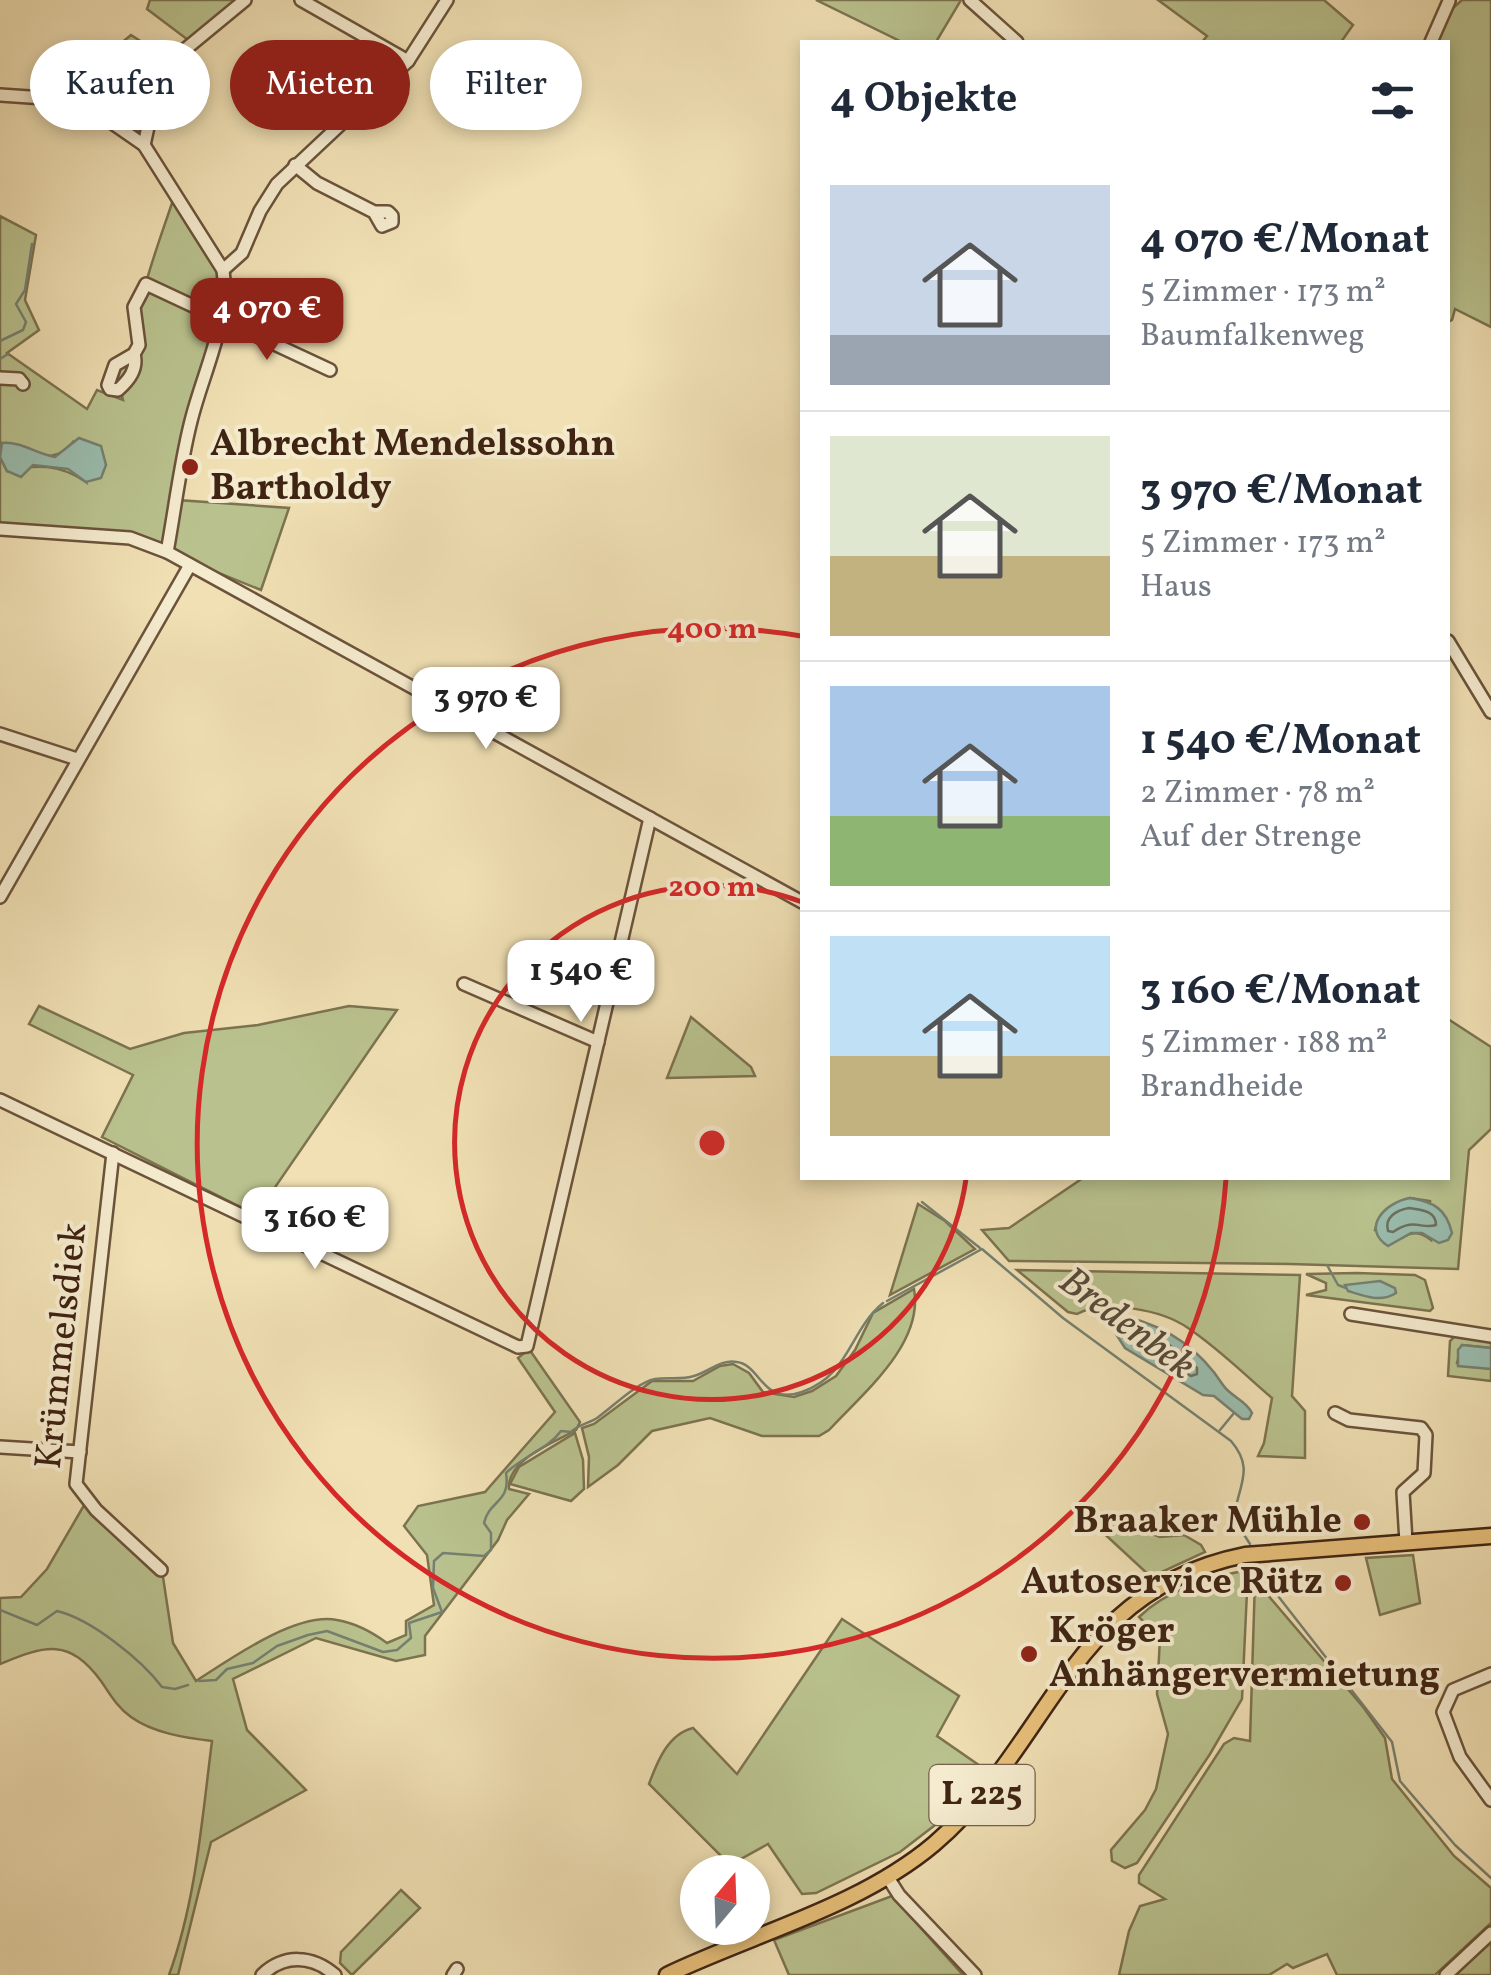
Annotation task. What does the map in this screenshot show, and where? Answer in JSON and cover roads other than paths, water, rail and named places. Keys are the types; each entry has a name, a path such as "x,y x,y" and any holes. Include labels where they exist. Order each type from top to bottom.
{"main road":[{"name":"L 225","path":"667,1975 886,1876 932,1845 973,1806 1071,1667 1117,1616 1177,1578 1252,1555 1491,1536"}],"street":[{"path":"144,145 165,66 245,0"},
{"path":"301,0 371,40"},
{"path":"410,58 447,0"},
{"path":"970,0 1015,40"},
{"path":"1433,40 1449,1"},
{"path":"0,94 59,99 105,118 144,145 223,270 226,290 221,318 190,424 167,552"},
{"path":"223,270 242,253 277,184 333,130"},
{"path":"295,165 316,183 374,212"},
{"path":"134,354 140,340 134,307 146,284 330,370"},
{"path":"0,378 18,379 23,384"},
{"path":"1,526 130,538 167,552 800,901"},
{"path":"0,896 190,566"},
{"path":"1450,644 1491,712"},
{"path":"0,734 77,759"},
{"path":"0,1100 518,1347 527,1346 650,818"},
{"path":"464,984 598,1042"},
{"name":"Krümmelsdiek","path":"113,1152 76,1484 79,1492 161,1570"},
{"path":"1351,1314 1491,1336"},
{"path":"1335,1414 1349,1420 1421,1428 1426,1435 1424,1472 1404,1489 1406,1542"},
{"path":"0,1447 80,1452"},
{"path":"1491,1674 1453,1690 1442,1712 1460,1757 1491,1800"},
{"path":"886,1876 975,1975"},
{"path":"1446,1975 1491,1933"},
{"path":"262,1975 277,1963 304,1959 335,1975"}],"water":[{"path":"79,438 101,446 106,465 101,478 86,482 68,469 33,465 21,477 7,471 0,457 2,443 55,457"},
{"path":"1410,1198 1432,1204 1442,1212 1452,1233 1448,1240 1439,1243 1422,1233 1411,1233 1388,1246 1380,1239 1376,1224 1385,1210"},
{"path":"1380,1281 1395,1288 1396,1293 1372,1298 1348,1291 1345,1285"},
{"path":"1127,1317 1170,1334 1194,1351 1249,1409 1249,1419 1242,1419 1214,1396 1203,1395 1125,1348 1116,1334"},
{"path":"1462,1345 1491,1348 1491,1369 1458,1366"}],"waterway":[{"path":"0,341 23,330 26,322 16,304 25,290 32,244"},
{"path":"0,359 8,354"},
{"path":"922,1202 980,1248"},
{"name":"Bredenbek","path":"887,1301 982,1249 1063,1318 1231,1441 1244,1470 1234,1519 1250,1544"},
{"path":"1327,1265 1338,1285 1346,1288"},
{"name":"Bredenbek","path":"199,1681 216,1680 227,1669 253,1663 277,1646 327,1631 383,1652 397,1650 411,1638 409,1623 442,1612 433,1588 434,1561 443,1553 484,1556 491,1550 491,1533 484,1523 503,1496 506,1473 561,1431 571,1432 594,1420 648,1381 689,1377 725,1362 745,1365 778,1394 802,1392 830,1375 883,1303"},
{"path":"1220,1430 1234,1413"},
{"name":"Bredenbek","path":"1253,1564 1392,1742 1400,1781 1455,1845 1491,1878"},
{"name":"Bredenbek","path":"0,1610 37,1625 57,1611 70,1615 115,1642 162,1687 188,1685"}],"place":[{"name":"Albrecht Mendelssohn Bartholdy","path":"190,467"},
{"name":"Braaker Mühle","path":"1362,1522"},
{"name":"Autoservice Rütz","path":"1343,1583"},
{"name":"Kröger Anhängervermietung","path":"1029,1654"}]}
